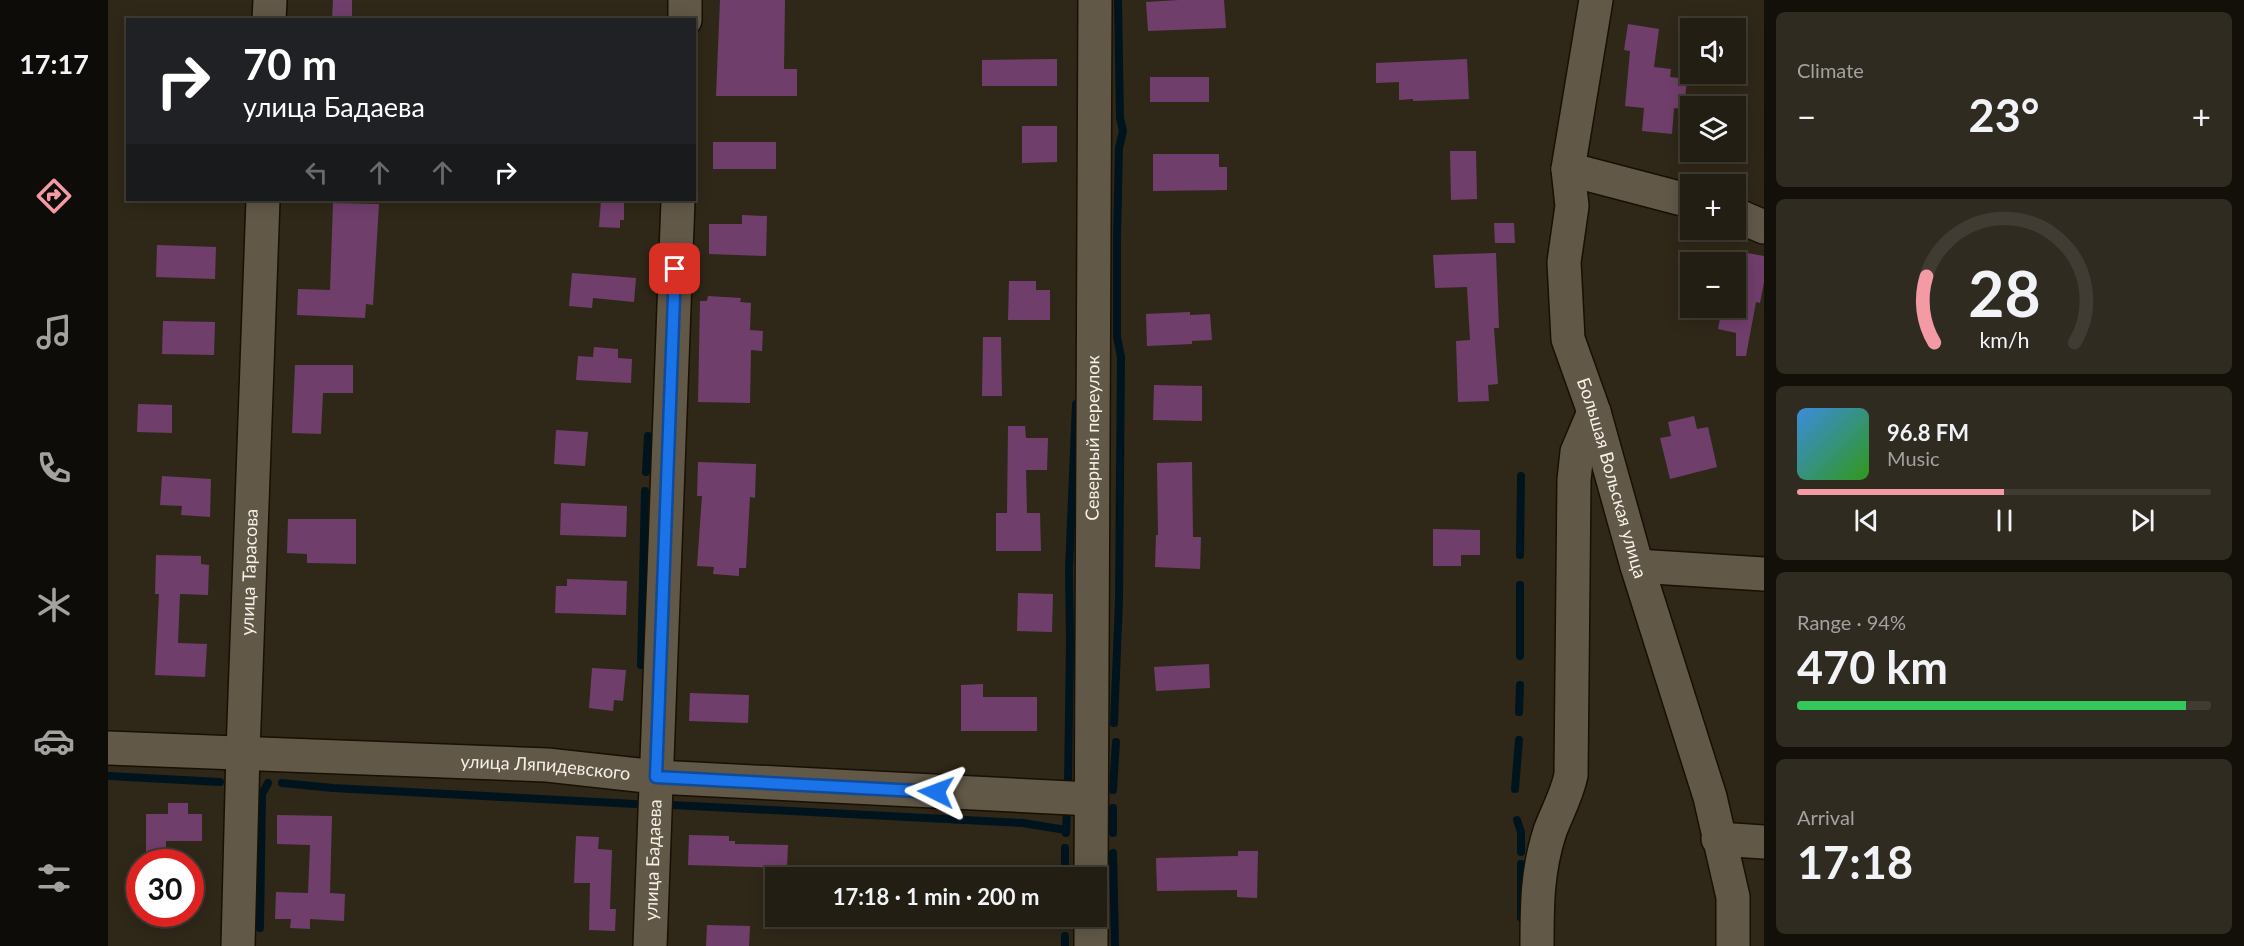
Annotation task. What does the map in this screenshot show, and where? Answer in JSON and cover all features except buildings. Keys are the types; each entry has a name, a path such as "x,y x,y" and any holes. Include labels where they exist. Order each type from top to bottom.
{"street":[{"path":"269,18 270,0"},
{"path":"685,0 685,18"},
{"name":"Северный переулок","path":"1091,867 1095,0"},
{"name":"Большая Вольская улица","path":"1596,0 1568,170 1572,206 1564,262 1568,339 1594,412 1637,566 1710,796 1733,897 1733,946"},
{"path":"1568,170 1680,198"},
{"name":"улица Тарасова","path":"238,946 263,201"},
{"name":"улица Бадаева","path":"650,946 678,201"},
{"path":"1746,219 1764,227"},
{"path":"1537,946 1538,875 1551,830 1567,794 1571,775 1574,480 1577,453 1594,412"},
{"path":"1637,566 1764,574"},
{"name":"улица Ляпидевского","path":"108,748 547,765 656,777 1091,800"},
{"path":"1718,839 1764,842"},
{"path":"1091,927 1091,946"}],"waterway":[{"path":"1114,723 1119,601 1121,357 1117,337 1117,239 1119,148 1123,131 1120,118 1118,0"},
{"path":"1068,786 1069,569 1076,404"},
{"path":"646,472 648,436"},
{"path":"1520,555 1521,476"},
{"path":"641,665 645,491"},
{"path":"1520,585 1520,656"},
{"path":"1519,712 1520,685"},
{"path":"1515,789 1519,740"},
{"path":"1113,790 1116,742"},
{"path":"108,776 220,782"},
{"path":"260,928 262,794 268,783"},
{"path":"282,783 333,788 635,804"},
{"path":"672,805 1023,823 1066,830"},
{"path":"1113,808 1113,833"},
{"path":"1066,833 1067,811"},
{"path":"1517,820 1521,832 1521,852"},
{"path":"1065,848 1065,867"},
{"path":"1113,853 1115,946"},
{"path":"1521,864 1521,918"},
{"path":"1065,936 1065,946"}],"route":[{"path":"675,269 656,777 936,792"}]}
